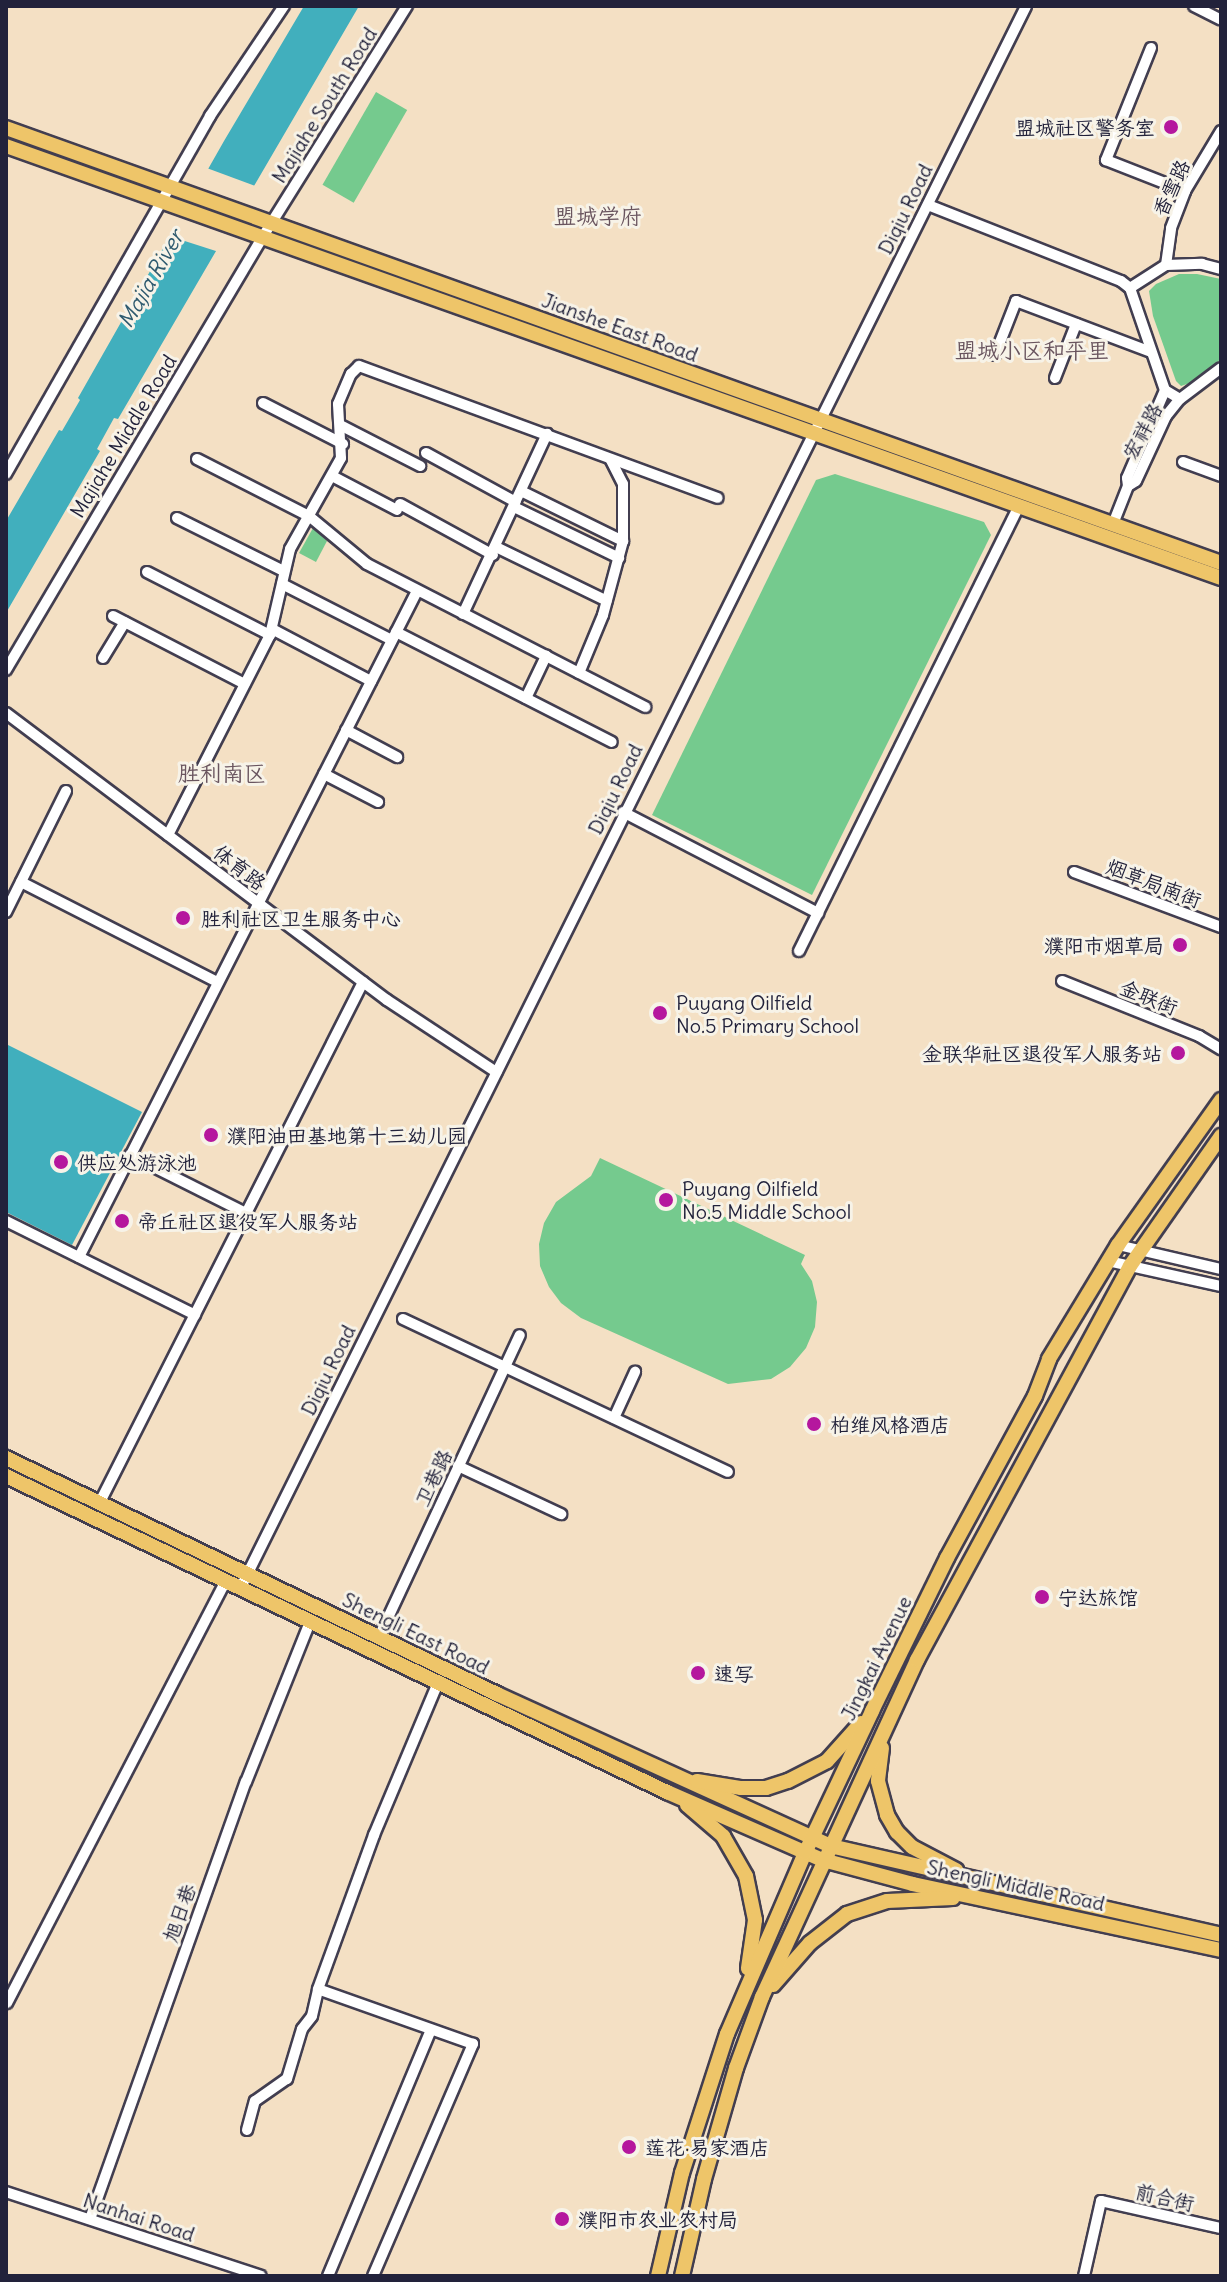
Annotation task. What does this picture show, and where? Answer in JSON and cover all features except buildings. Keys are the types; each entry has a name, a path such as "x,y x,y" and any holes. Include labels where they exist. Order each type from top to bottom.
{"main road":[{"name":"Jianshe East Road","path":"6,128 1221,563"},
{"name":"Jianshe East Road","path":"6,146 811,435 1221,578"},
{"name":"Jingkai Avenue","path":"658,2276 682,2173 740,2000 872,1711 947,1558 1035,1396 1049,1359 1118,1245 1221,1100"},
{"name":"Jingkai Avenue","path":"682,2276 704,2179 736,2068 762,1997 917,1660 1130,1266 1221,1136"},
{"name":"Shengli East Road","path":"6,1458 244,1582 310,1622 667,1792 805,1853"},
{"name":"Shengli East Road","path":"6,1476 225,1582 244,1582 379,1637 673,1777 812,1838"},
{"path":"673,1777 741,1788 766,1788 788,1781 827,1761 872,1711"},
{"path":"883,1736 878,1781 887,1815 897,1832 933,1861 1002,1886"},
{"path":"667,1792 723,1836 746,1876 755,1939 740,2000"},
{"name":"Shengli Middle Road","path":"812,1838 830,1846 1221,1935"},
{"name":"Shengli Middle Road","path":"805,1853 823,1860 993,1900 1221,1950"},
{"path":"762,1997 827,1927 867,1905 928,1898 993,1900"}],"street":[{"path":"6,474 167,204 210,116 284,6"},
{"name":"Majiahe South Road","path":"267,220 407,6"},
{"name":"Diqiu Road","path":"244,1582 623,812 1026,6"},
{"path":"1194,6 1221,20"},
{"path":"1151,48 1106,160 1185,191"},
{"name":"香雪路","path":"1166,265 1171,228 1185,191 1221,131"},
{"path":"928,205 1121,281 1130,288 1165,390 1180,399"},
{"name":"Majiahe Middle Road","path":"8,662 267,220"},
{"path":"1130,288 1166,265 1192,263 1221,269"},
{"path":"995,355 1016,301 1151,352"},
{"path":"1055,378 1076,324"},
{"path":"168,835 271,632 290,549 334,477 343,444 338,404 351,374 359,366 718,498"},
{"name":"宏祥路","path":"1113,524 1128,486 1136,481 1166,416 1180,399 1221,368"},
{"path":"1128,486 1127,478 1165,390"},
{"path":"263,403 343,444"},
{"path":"342,426 420,466"},
{"path":"463,614 547,434"},
{"path":"426,453 619,558"},
{"path":"197,459 309,516 367,564 645,707"},
{"path":"579,673 607,601 623,541 623,484 610,459"},
{"path":"1183,462 1221,476"},
{"path":"334,477 607,601"},
{"path":"517,500 623,541"},
{"path":"799,951 1018,507"},
{"path":"177,518 284,571"},
{"path":"147,572 371,681"},
{"path":"282,584 526,698 612,742"},
{"path":"79,1257 417,591"},
{"path":"113,616 245,684"},
{"path":"103,658 125,622"},
{"path":"526,698 546,656"},
{"name":"体育路","path":"6,713 363,982 496,1072"},
{"path":"346,730 397,757"},
{"path":"324,774 378,802"},
{"path":"6,912 66,791"},
{"path":"623,812 818,913"},
{"name":"烟草局南街","path":"1074,872 1221,927"},
{"path":"21,882 217,982"},
{"name":"金联街","path":"1062,981 1199,1036 1221,1049"},
{"path":"99,1504 363,982"},
{"path":"130,1155 246,1213"},
{"path":"6,1221 195,1315"},
{"path":"1118,1245 1221,1269"},
{"path":"1108,1261 1221,1286"},
{"path":"403,1319 728,1472"},
{"name":"卫巷路","path":"379,1637 520,1335"},
{"path":"614,1418 635,1372"},
{"path":"458,1466 561,1514"},
{"path":"7,2003 225,1582"},
{"name":"旭日巷","path":"90,2219 246,1782 310,1622"},
{"path":"247,2130 255,2101 287,2079 302,2029 312,2016 318,1989 374,1835 438,1683"},
{"path":"318,1989 473,2044 373,2276"},
{"path":"328,2276 431,2030"},
{"name":"Nanhai Road","path":"6,2192 261,2276"},
{"name":"前合街","path":"1084,2276 1101,2201 1221,2228"}],"green space":[{"path":"376,92 407,110 354,203 322,185"},
{"path":"1179,274 1221,279 1221,359 1193,382 1181,386 1176,381 1153,316 1149,291 1156,284"},
{"path":"835,474 984,522 991,535 812,895 652,815 816,480"},
{"path":"313,528 327,541 316,562 299,553"},
{"path":"600,1158 805,1255 801,1264 812,1281 817,1302 815,1327 806,1348 790,1367 771,1379 728,1384 581,1318 561,1303 549,1287 540,1266 539,1244 544,1223 556,1202 591,1176"}],"water":[{"name":"Majia River","path":"304,6 359,6 118,419 114,418 97,449 100,451 6,613 6,521 80,400 78,398 224,141"},
{"name":"供应处游泳池","path":"6,1044 142,1112 72,1245 6,1212"}],"pier":[{"path":"204,167 258,187 219,252 166,235"}],"place":[{"name":"盟城社区警务室","path":"1171,127"},
{"name":"胜利社区卫生服务中心","path":"183,918"},
{"name":"濮阳市烟草局","path":"1180,945"},
{"name":"Puyang Oilfield No.5 Primary School","path":"660,1013"},
{"name":"金联华社区退役军人服务站","path":"1178,1053"},
{"name":"濮阳油田基地第十三幼儿园","path":"211,1135"},
{"name":"供应处游泳池","path":"61,1162"},
{"name":"Puyang Oilfield No.5 Middle School","path":"666,1200"},
{"name":"帝丘社区退役军人服务站","path":"122,1221"},
{"name":"柏维风格酒店","path":"814,1424"},
{"name":"宁达旅馆","path":"1042,1597"},
{"name":"速写","path":"698,1673"},
{"name":"莲花·易家酒店","path":"629,2147"},
{"name":"濮阳市农业农村局","path":"562,2219"}],"district":[{"name":"盟城学府","path":"598,217"},
{"name":"盟城小区和平里","path":"1032,351"},
{"name":"胜利南区","path":"222,774"}]}
